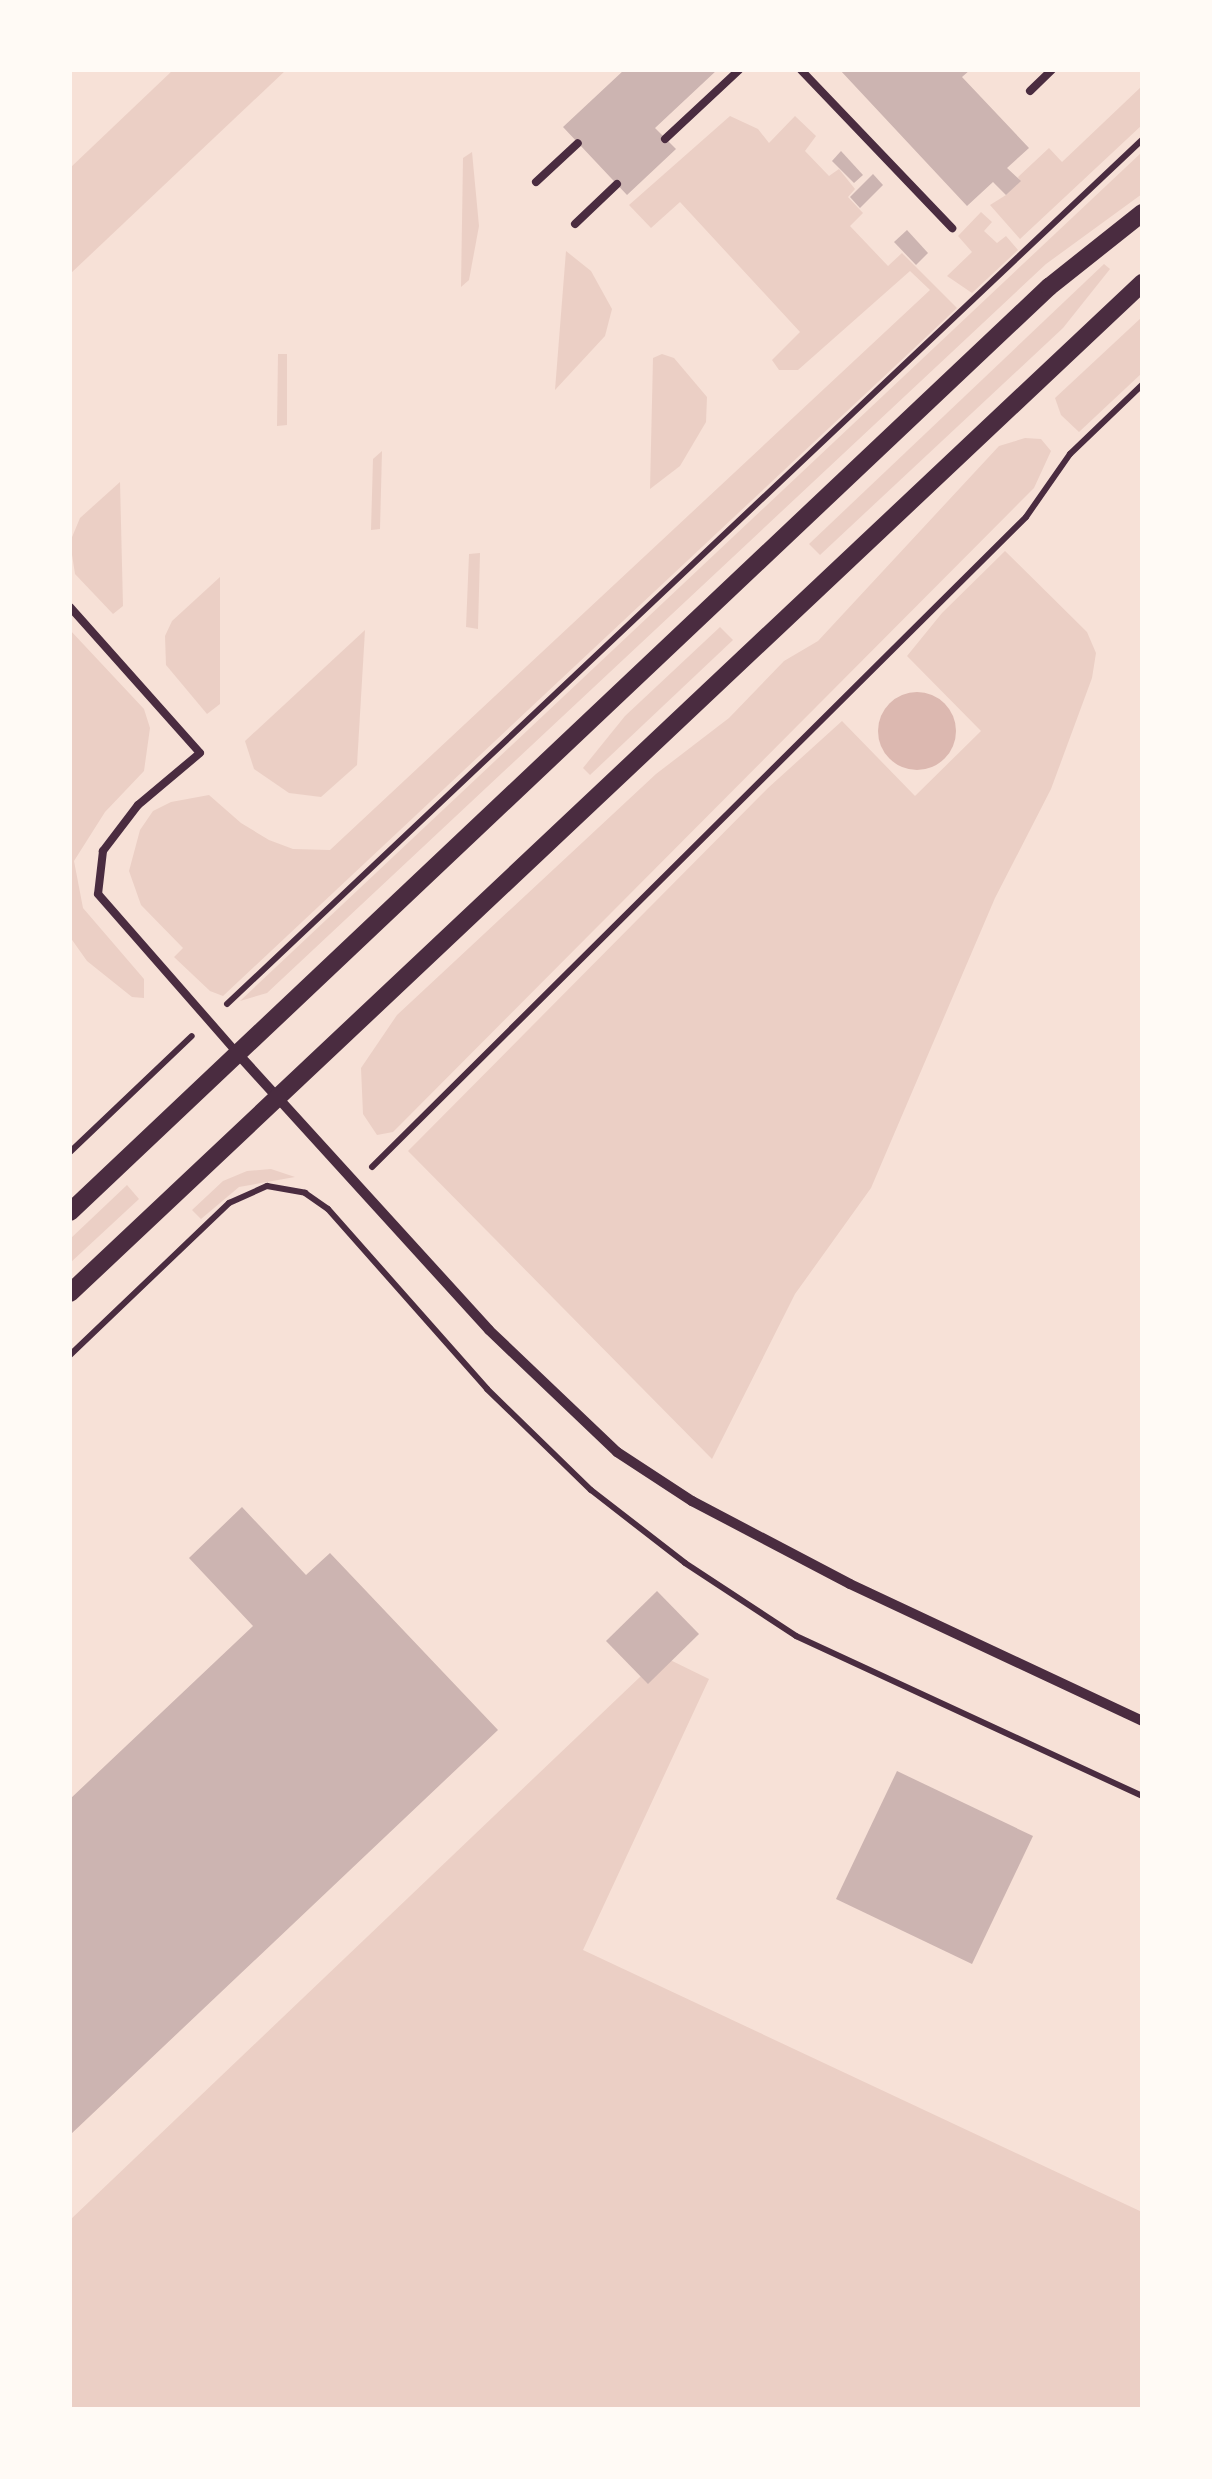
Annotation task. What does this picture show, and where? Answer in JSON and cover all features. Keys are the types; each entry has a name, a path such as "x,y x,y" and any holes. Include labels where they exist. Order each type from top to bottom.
{"street":[{"path":"70,1212 1035,300 1142,212"},
{"path":"70,1294 1142,284"},
{"path":"238,1054 489,1330 617,1452 692,1501 850,1584 1142,1721"}],"lane":[{"path":"665,139 739,70"},
{"path":"800,70 952,228"},
{"path":"1030,91 1052,70"},
{"path":"536,182 578,142"},
{"path":"575,224 618,184"},
{"path":"70,608 200,752 138,805 103,852 98,894 238,1054"}],"path":[{"path":"70,1152 1142,140"},
{"path":"70,1355 246,1192 285,1186 305,1193 328,1209 1026,516 1070,454 1142,385"}],"shaded area":[{"path":"173,70 286,70 70,274 70,168"},
{"path":"1142,86 1142,125 1020,239 990,205 1006,195 1020,181 1018,177 1049,148 1062,162"},
{"path":"730,116 758,129 769,143 795,116 816,136 805,151 829,176 839,169 855,189 848,197 863,213 850,226 888,266 902,253 957,308 223,996 210,991 174,957 183,948 141,905 129,871 140,830 153,811 171,802 209,795 241,823 269,840 293,849 330,850 930,290 910,271 798,370 779,370 772,360 800,332 680,202 651,228 629,205"},
{"path":"472,152 479,226 469,280 461,287 463,158"},
{"path":"1142,152 1142,194 1046,264 267,993 240,1001"},
{"path":"981,212 992,222 984,231 997,243 1006,236 1018,250 972,293 947,276 972,252 958,236"},
{"path":"566,251 591,271 612,309 605,336 555,390"},
{"path":"1104,264 1110,269 1063,328 820,555 809,544"},
{"path":"1142,317 1142,373 1079,432 1061,415 1055,398"},
{"path":"278,354 287,354 287,425 277,426"},
{"path":"662,354 674,358 707,397 706,422 680,466 650,489 653,358"},
{"path":"1025,438 1041,439 1051,451 1034,488 393,1132 377,1135 363,1114 361,1068 397,1015 656,774 729,718 784,661 818,641 999,446"},
{"path":"382,451 380,529 371,530 373,459"},
{"path":"120,482 123,606 113,614 75,574 70,542 80,518"},
{"path":"1005,551 1087,632 1096,653 1092,678 1051,789 995,898 871,1188 795,1294 712,1459 408,1151 768,788 842,721 915,796 981,731 907,656 942,613"},
{"path":"480,553 478,629 466,627 469,554"},
{"path":"220,577 220,704 207,714 166,665 165,636 172,621"},
{"path":"720,627 733,640 590,775 583,768 625,716"},
{"path":"70,630 144,709 150,728 144,771 105,812 74,861 83,908 144,979 144,998 132,997 87,961 70,937"},
{"path":"365,630 357,765 321,797 289,793 254,769 245,741"},
{"path":"909,692 925,692 950,709 956,731 950,753 939,764 925,770 909,770 884,753 878,739 878,723 895,698"},
{"path":"271,1169 295,1177 239,1187 201,1219 192,1210 223,1181 247,1171"},
{"path":"127,1185 139,1199 70,1263 70,1239"},
{"path":"662,1656 709,1679 583,1950 1142,2212 1142,2409 70,2409 70,2220"}],"building":[{"path":"624,70 717,70 655,128 676,149 627,195 563,127"},
{"path":"840,70 970,70 962,77 1029,148 1007,168 1021,181 1006,195 993,182 967,206"},
{"path":"841,151 863,175 854,183 832,161"},
{"path":"873,174 883,185 860,208 850,197"},
{"path":"907,230 928,253 916,265 894,242"},
{"path":"242,1507 306,1575 330,1553 498,1730 70,2135 70,1799 253,1626 189,1558"},
{"path":"657,1591 699,1634 648,1684 606,1641"},
{"path":"897,1771 1033,1836 972,1964 836,1899"}]}
